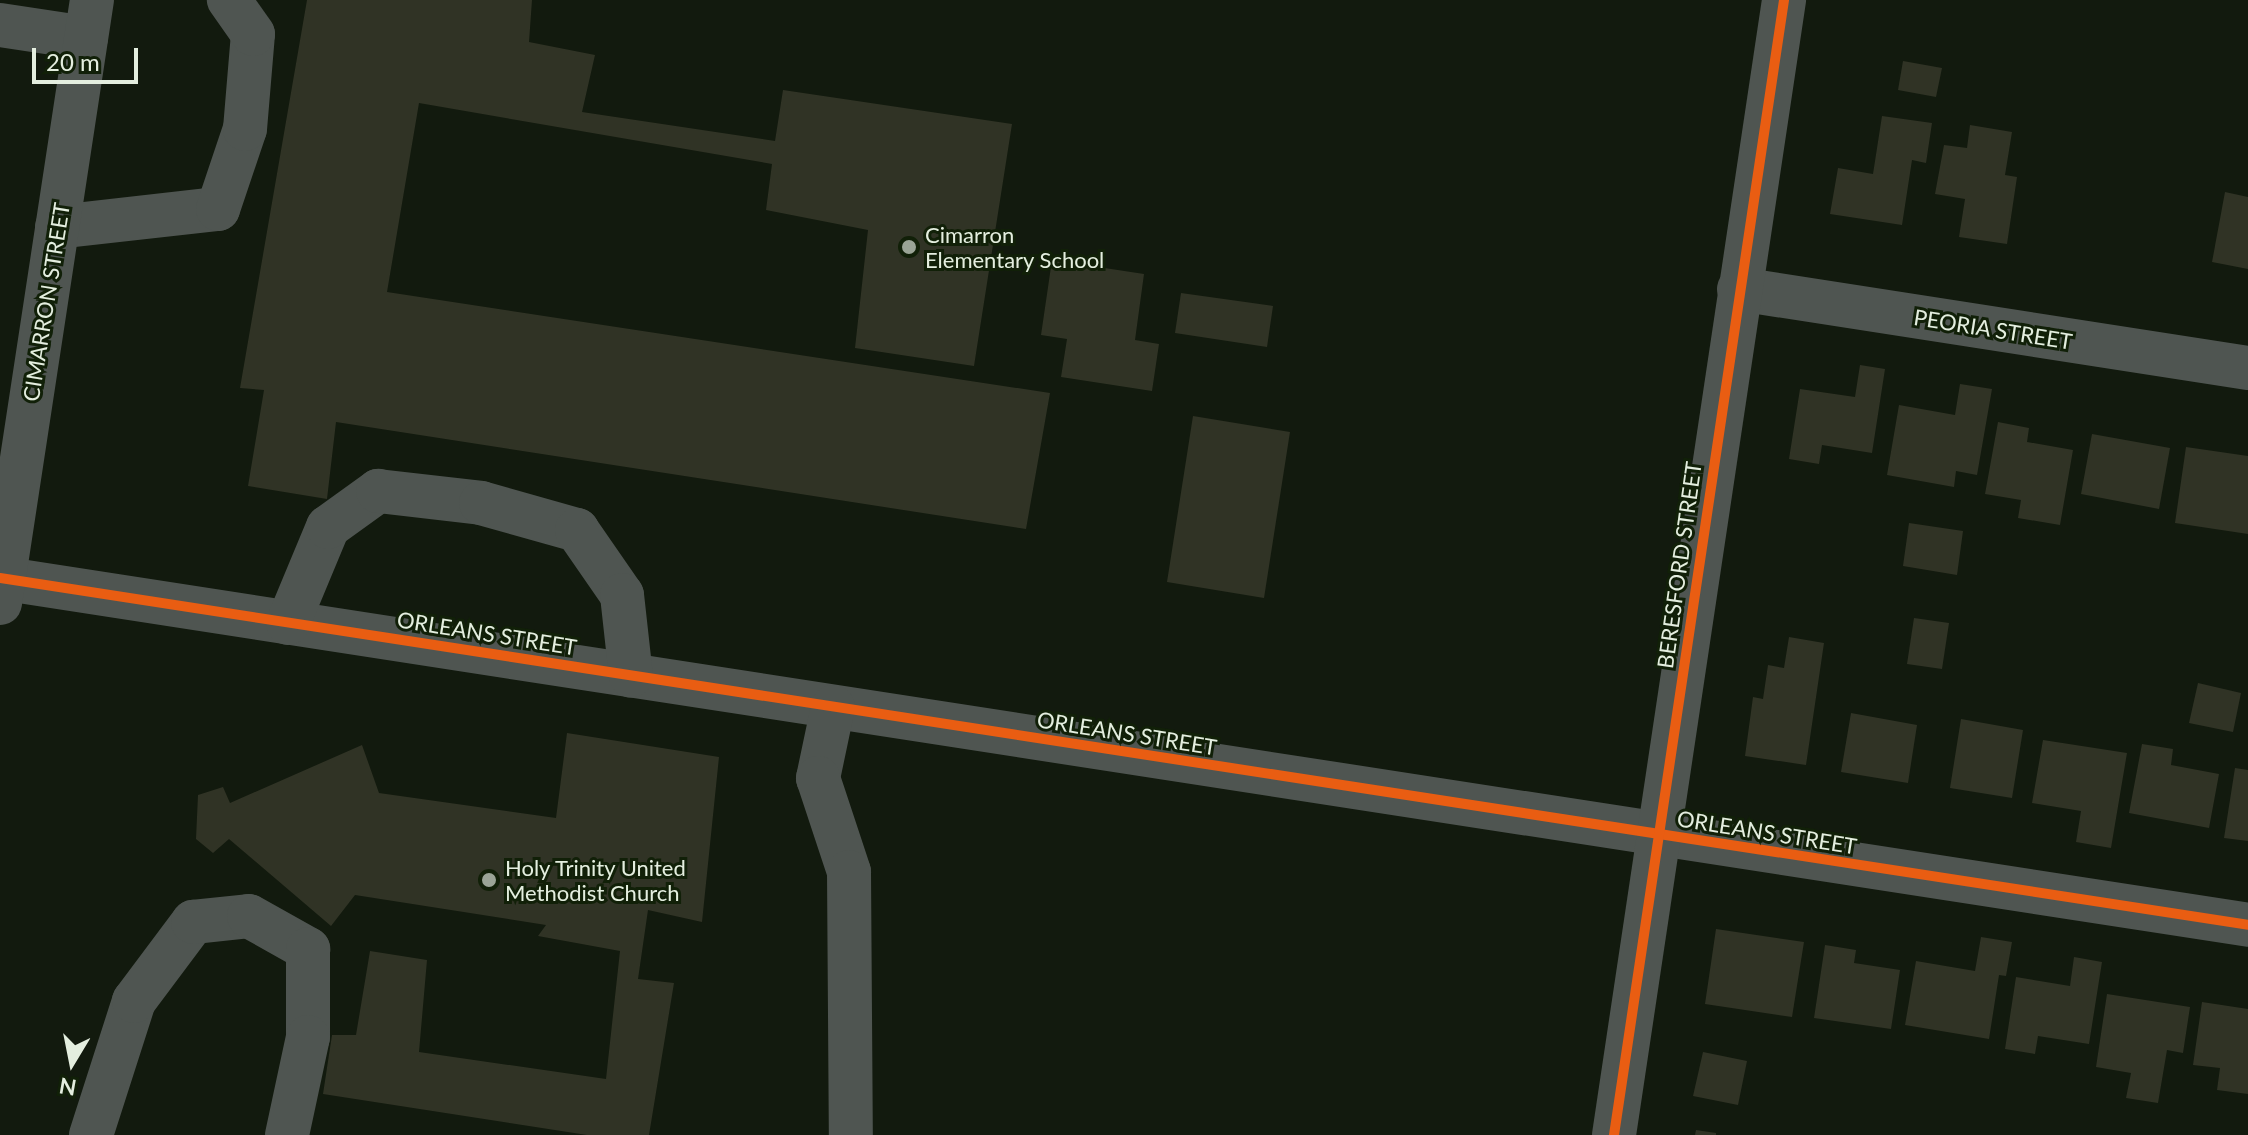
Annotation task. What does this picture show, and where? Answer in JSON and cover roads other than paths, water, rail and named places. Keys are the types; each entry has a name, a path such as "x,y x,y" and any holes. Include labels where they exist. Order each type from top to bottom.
{"street":[{"path":"57,227 218,209 245,129 253,34 229,0"},
{"name":"BERESFORD STREET","path":"1614,1135 1784,0"},
{"path":"0,25 89,19"},
{"name":"CIMARRON STREET","path":"1,587 89,19"},
{"name":"PEORIA STREET","path":"1739,289 2248,368"},
{"path":"288,623 328,527 378,491 481,503 577,530 622,595 631,676"},
{"name":"ORLEANS STREET","path":"1,587 288,623 2248,925"},
{"path":"833,707 818,778 849,872 851,1135"},
{"path":"91,1135 134,1001 193,922 249,916 308,949 308,1037 287,1135"}],"place":[{"name":"Cimarron Elementary School","path":"909,247"},
{"name":"Holy Trinity United Methodist Church","path":"489,880"}]}
